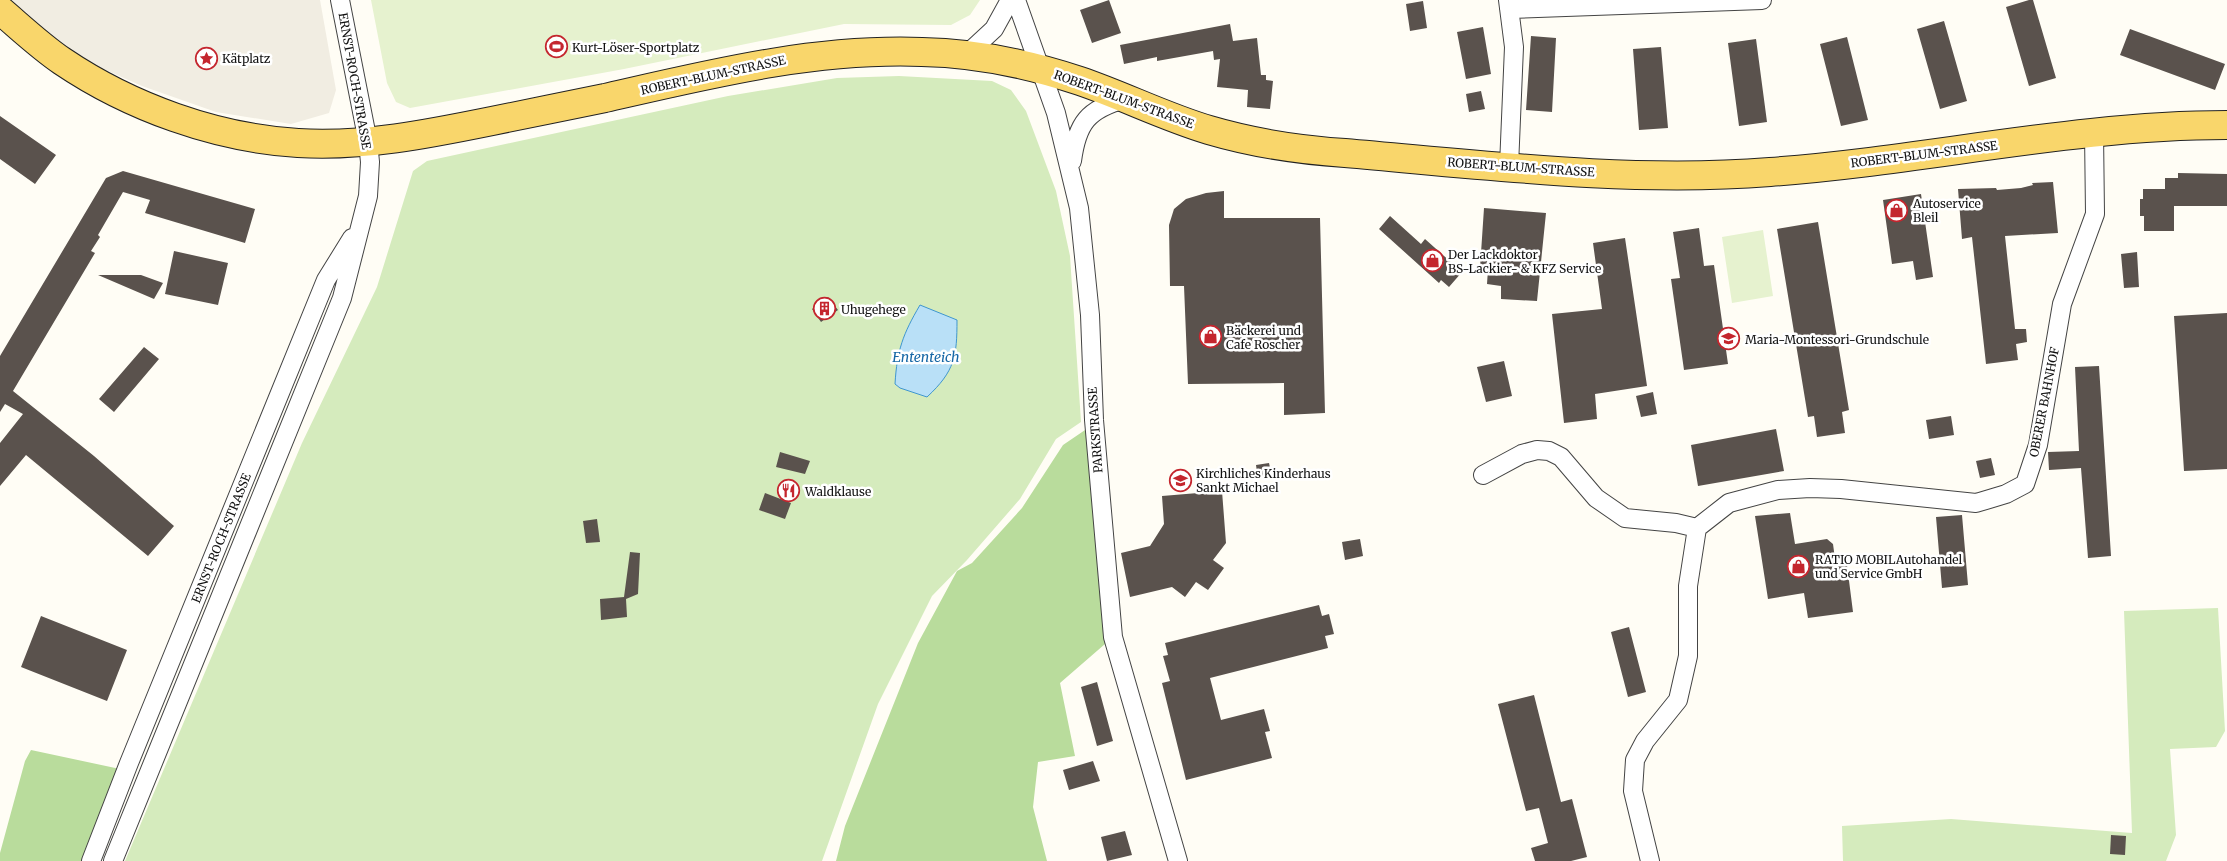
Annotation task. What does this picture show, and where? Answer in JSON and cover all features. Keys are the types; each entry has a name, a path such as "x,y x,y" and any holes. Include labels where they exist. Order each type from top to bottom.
{"main road":[{"name":"ROBERT-BLUM-STRASSE","path":"0,10 59,60 97,82 161,112 212,129 262,139 298,143 368,142 450,130 597,100 726,70 787,59 877,51 967,54 1042,69 1215,132 1262,142 1339,153 1644,175 1760,173 1886,160 2094,132 2153,126 2227,125"}],"street":[{"name":"ERNST-ROCH-STRASSE","path":"113,861 342,298 369,186 368,142 340,0"},
{"path":"967,54 994,30 1010,0"},
{"name":"PARKSTRASSE","path":"1016,0 1042,69 1072,169 1085,249 1090,315 1093,407 1112,637 1178,861"},
{"path":"1508,166 1514,47 1508,5 1762,0"},
{"path":"1072,169 1077,136 1088,118 1105,104 1125,99"},
{"name":"OBERER BAHNHOF","path":"1697,528 1728,503 1778,490 1841,489 1976,503 2006,494 2025,484 2038,445 2062,304 2095,214 2094,132"},
{"name":"ERNST-ROCH-STRASSE","path":"91,861 128,763 326,280 362,220"},
{"path":"1483,475 1522,454 1537,450 1549,451 1561,457 1596,498 1625,518 1676,523 1697,528 1688,586 1688,656 1678,700 1645,740 1635,760 1633,791 1650,861"}],"green space":[{"name":"Kurt-Löser-Sportplatz","path":"371,0 980,0 970,15 951,25 844,24 624,69 410,108 396,102 387,83"},
{"path":"899,76 992,81 1011,90 1026,111 1056,191 1070,256 1081,422 1056,439 1020,499 967,560 932,596 878,704 822,861 125,861 302,443 377,287 413,171 427,161 728,96 837,78"},
{"path":"1763,230 1773,296 1732,303 1722,237"},
{"path":"1088,428 1105,644 1060,683 1075,756 1038,762 1033,807 1047,861 836,861 845,826 918,643 957,571 972,563 1022,508 1063,445"},
{"path":"2218,608 2225,731 2216,747 2170,749 2176,835 2166,861 1843,861 1842,826 1951,819 2132,833 2124,611"},
{"path":"31,750 120,769 83,861 0,861 0,853 25,761"}],"shaded area":[{"name":"Kätplatz","path":"10,0 320,0 336,90 329,113 291,124 216,112 142,86 101,68 63,47"}],"water":[{"name":"Ententeich","path":"920,305 957,320 955,353 949,371 927,397 900,388 895,384 897,361 902,343"}],"building":[{"path":"1109,0 1121,33 1092,43 1080,10"},
{"path":"2033,0 2056,78 2029,86 2006,7"},
{"path":"1423,1 1427,28 1410,31 1406,4"},
{"path":"1944,21 1967,101 1940,109 1917,29"},
{"path":"1230,24 1233,41 1257,38 1261,75 1266,75 1266,80 1273,81 1270,109 1247,107 1248,90 1217,87 1220,59 1214,60 1213,51 1157,61 1157,57 1124,64 1120,45"},
{"path":"1483,27 1491,74 1466,79 1457,32"},
{"path":"2130,29 2225,64 2215,90 2120,55"},
{"path":"1531,36 1556,38 1552,112 1526,110"},
{"path":"1847,37 1868,120 1841,126 1820,44"},
{"path":"1756,39 1767,122 1739,126 1728,43"},
{"path":"1661,47 1668,128 1639,130 1633,49"},
{"path":"1481,91 1485,109 1469,112 1466,94"},
{"path":"0,116 56,155 35,184 0,159"},
{"path":"123,171 255,209 245,243 145,213 150,200 123,192 98,235 100,237 91,251 95,253 13,391 94,456 174,526 148,556 26,455 0,486 0,443 23,414 5,404 0,412 0,356 106,178"},
{"path":"2178,173 2227,174 2227,206 2174,206 2174,231 2144,231 2144,216 2140,216 2140,199 2143,199 2143,189 2165,189 2165,178 2178,178"},
{"path":"2053,182 2058,233 2005,236 2015,329 2026,329 2027,342 2016,344 2018,360 1986,364 1972,237 1962,239 1958,189 1996,188 1997,190 2021,188 2033,185 2032,183"},
{"path":"1224,191 1224,218 1320,218 1325,413 1284,415 1284,383 1188,384 1184,286 1170,286 1169,225 1174,209 1186,199 1206,193"},
{"path":"1921,194 1933,277 1916,280 1913,261 1892,264 1883,200"},
{"path":"1484,208 1546,213 1537,301 1501,299 1501,286 1487,284 1488,269 1480,268"},
{"path":"1390,216 1421,244 1425,239 1462,272 1449,287 1441,280 1439,283 1379,229"},
{"path":"1818,222 1849,410 1842,412 1845,433 1817,437 1814,416 1808,417 1777,229"},
{"path":"1699,228 1704,266 1714,265 1728,364 1684,370 1671,279 1680,278 1673,232"},
{"path":"1625,238 1647,386 1595,394 1597,419 1564,423 1552,314 1602,309 1593,243"},
{"path":"174,251 228,263 218,305 165,294"},
{"path":"2137,252 2139,287 2124,288 2121,254"},
{"path":"98,275 141,275 163,283 154,299"},
{"name":"Uhugehege","path":"828,297 838,310 821,322 812,309"},
{"path":"2227,313 2227,469 2184,471 2174,316"},
{"path":"144,347 159,359 114,412 99,399"},
{"path":"1504,361 1512,396 1486,402 1477,367"},
{"path":"2099,366 2111,556 2088,558 2081,468 2049,470 2048,452 2079,451 2075,367"},
{"path":"1653,392 1657,414 1641,417 1636,396"},
{"path":"1951,416 1954,435 1929,439 1926,420"},
{"path":"1776,429 1784,471 1698,486 1691,445"},
{"path":"780,452 810,461 805,474 776,467"},
{"path":"1991,458 1995,475 1980,478 1976,461"},
{"path":"1269,463 1272,477 1258,479 1256,465"},
{"path":"1222,491 1226,543 1213,560 1224,568 1208,590 1196,582 1185,597 1172,587 1130,597 1121,553 1150,546 1164,524 1162,496"},
{"path":"765,493 791,503 785,519 759,510"},
{"name":"RATIO MOBILAutohandel und Service GmbH","path":"1790,513 1795,544 1827,539 1833,544 1836,566 1847,565 1853,612 1808,618 1804,593 1768,599 1755,516"},
{"path":"1962,515 1968,585 1942,588 1936,517"},
{"path":"597,519 600,542 586,543 583,521"},
{"path":"1360,539 1363,556 1345,560 1342,542"},
{"path":"630,552 640,553 638,594 626,599 627,617 601,620 600,599 624,597"},
{"path":"1319,605 1322,616 1329,614 1334,634 1325,636 1328,648 1210,678 1221,720 1264,709 1270,731 1265,732 1272,758 1186,780 1162,683 1170,681 1163,656 1168,655 1165,643"},
{"path":"41,616 127,650 107,701 21,667"},
{"path":"1629,627 1646,692 1628,697 1611,632"},
{"path":"1097,682 1113,741 1097,746 1081,687"},
{"path":"1534,695 1561,802 1572,799 1587,857 1571,861 1535,861 1531,848 1548,843 1539,808 1526,811 1498,704"},
{"path":"1093,761 1100,781 1069,790 1063,770"},
{"path":"1125,831 1132,855 1107,861 1101,837"},
{"path":"2111,835 2126,836 2125,855 2110,854"}],"place":[{"name":"Kurt-Löser-Sportplatz","path":"556,47"},
{"name":"Kätplatz","path":"206,58"},
{"name":"Autoservice Bleil","path":"1897,210"},
{"name":"Der Lackdoktor BS-Lackier- & KFZ Service","path":"1432,261"},
{"name":"Uhugehege","path":"825,309"},
{"name":"Bäckerei und Cafe Roscher","path":"1210,337"},
{"name":"Maria-Montessori-Grundschule","path":"1729,339"},
{"name":"Kirchliches Kinderhaus Sankt Michael","path":"1180,480"},
{"name":"Waldklause","path":"789,491"},
{"name":"RATIO MOBILAutohandel und Service GmbH","path":"1799,566"}]}
